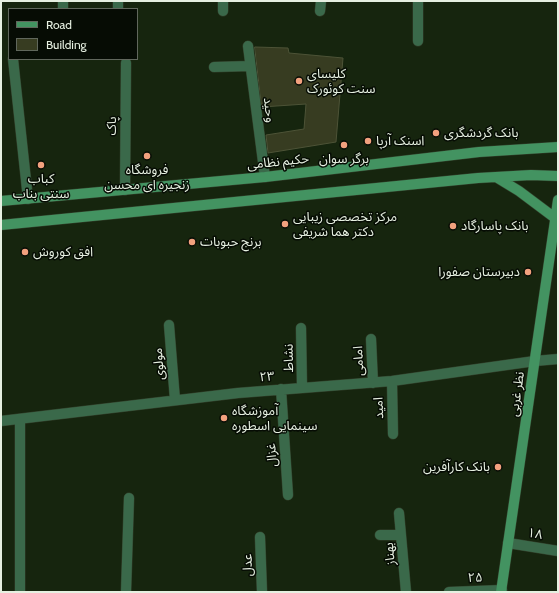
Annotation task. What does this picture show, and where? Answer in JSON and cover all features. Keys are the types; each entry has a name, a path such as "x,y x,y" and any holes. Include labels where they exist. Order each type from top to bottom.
{"main road":[{"name":"حکیم نظامی","path":"1,201 265,177 479,152 558,148"},
{"path":"1,225 496,177 531,175 558,176"},
{"path":"496,177 557,217"},
{"name":"نظر غربی","path":"501,591 557,217 558,200"}],"street":[{"path":"418,1 418,41"},
{"name":"وحید","path":"248,46 265,177"},
{"path":"13,60 28,199"},
{"name":"پاک","path":"125,190 126,63"},
{"path":"214,67 250,66"},
{"name":"مولوی","path":"169,325 175,400"},
{"name":"نشاط","path":"301,328 302,388"},
{"name":"امامی","path":"371,339 373,382"},
{"name":"۲۳","path":"1,421 238,393 392,381 558,359"},
{"name":"امید","path":"392,381 393,434"},
{"name":"غزال","path":"281,390 288,495"},
{"path":"20,419 20,592"},
{"path":"126,592 129,498"},
{"name":"بهناز","path":"399,513 406,592"},
{"path":"380,535 401,535"},
{"name":"عدل","path":"260,537 262,592"},
{"name":"۱۸","path":"508,543 558,551"},
{"name":"۲۵","path":"449,592 501,591"}],"building":[{"name":"کلیسای سنت کوئورک","path":"255,47 288,48 289,53 343,58 336,142 268,153 266,135 304,129 306,104 262,107"}],"place":[{"name":"کلیسای سنت کوئورک","path":"299,81"},
{"name":"بانک گردشگری","path":"436,133"},
{"name":"اسنک آرپا","path":"368,141"},
{"name":"برگر سوان","path":"344,145"},
{"name":"فروشگاه زنجیره ای محسن","path":"147,156"},
{"name":"کباب سنتی بناب","path":"41,165"},
{"name":"مرکز تخصصی زیبایی دکتر هما شریفی","path":"285,224"},
{"name":"بانک پاسارگاد","path":"453,226"},
{"name":"برنج حبوبات","path":"192,242"},
{"name":"افق کوروش","path":"25,252"},
{"name":"دبیرستان صفورا","path":"528,272"},
{"name":"آموزشگاه سینمایی اسطوره","path":"224,418"},
{"name":"بانک کارآفرین","path":"498,467"}]}
